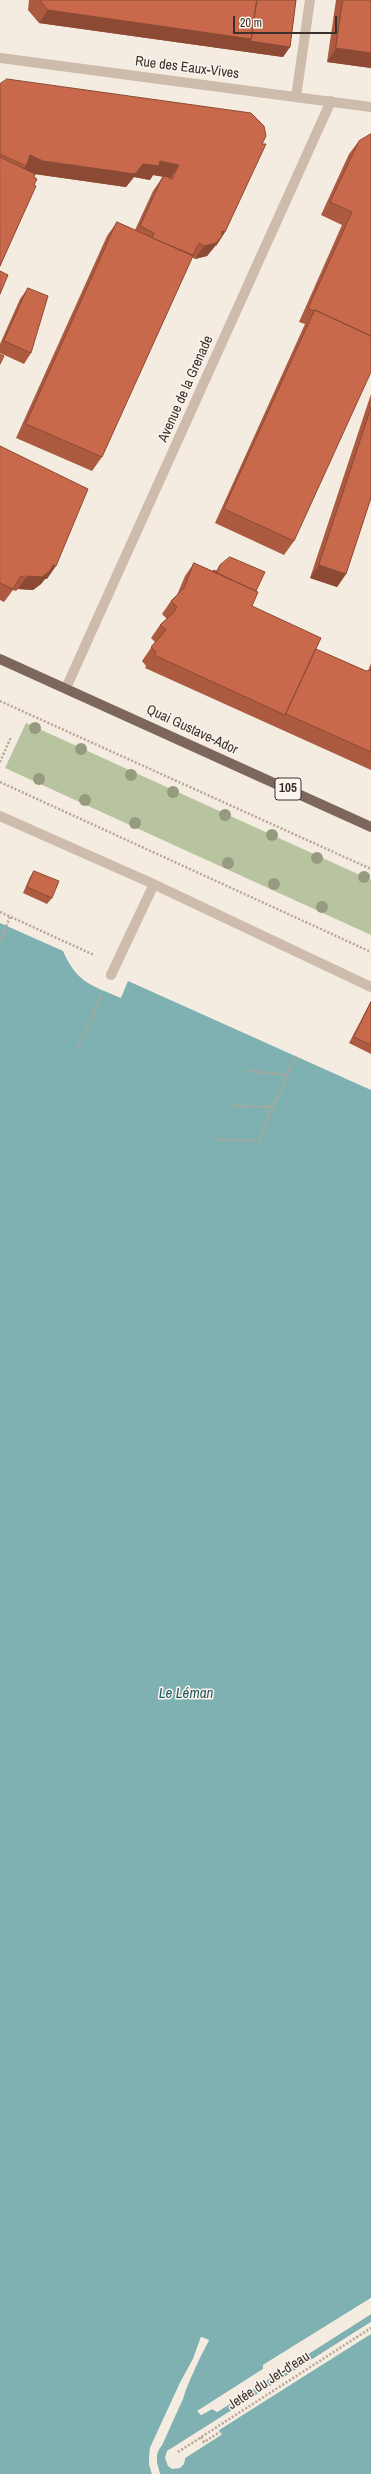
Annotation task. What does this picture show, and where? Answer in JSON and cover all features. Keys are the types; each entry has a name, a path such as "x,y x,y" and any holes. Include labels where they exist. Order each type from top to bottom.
{"main road":[{"name":"Quai Gustave-Ador","path":"0,659 371,827"}],"street":[{"path":"296,97 310,0"},
{"name":"Rue des Eaux-Vives","path":"0,58 371,107"},
{"name":"Avenue de la Grenade","path":"66,688 331,101"},
{"path":"0,816 154,884 371,987"},
{"path":"111,975 154,884"}],"path":[{"path":"0,701 371,870"},
{"path":"0,762 11,737"},
{"path":"0,782 371,952"},
{"path":"0,912 116,965"},
{"path":"0,941 10,917"},
{"path":"78,1047 111,975"},
{"path":"218,1139 258,1141 296,1056"},
{"path":"248,1071 287,1075"},
{"path":"232,1106 273,1107"},
{"name":"Jetée du Jet-d'eau","path":"178,2452 371,2328"},
{"path":"201,2437 204,2442 220,2432"}],"green space":[{"path":"26,723 371,880 371,935 5,768"}],"water":[{"name":"Le Léman","path":"0,923 63,951 68,962 80,977 101,990 121,998 128,981 371,1090 371,2298 263,2365 263,2369 198,2411 201,2415 212,2409 217,2412 371,2314 371,2322 168,2451 166,2454 168,2466 177,2468 185,2461 185,2458 221,2435 219,2430 371,2334 371,2474 160,2474 157,2466 158,2452 209,2340 201,2337 193,2359 180,2383 150,2448 149,2464 152,2474 0,2474"}],"pier":[{"path":"371,2298 371,2300 265,2366 264,2371 200,2412 212,2407 217,2409 371,2312 371,2314 217,2412 212,2409 201,2415 197,2411 263,2369 263,2365"},
{"path":"371,2322 371,2324 169,2452 167,2458 170,2465 173,2467 179,2466 182,2463 184,2456 219,2434 218,2429 371,2332 219,2430 222,2434 185,2458 184,2464 180,2468 172,2469 168,2466 165,2458 167,2451"},
{"path":"201,2337 209,2340 190,2376 183,2399 162,2445 157,2451 157,2462 160,2474 156,2471 155,2450 161,2444 181,2398 189,2375 206,2341 202,2340 195,2360 181,2383 152,2448 151,2464 154,2474 152,2474 149,2464 150,2448 180,2383 193,2359"}],"building":[{"path":"40,0 257,0 251,39 48,10"},
{"path":"257,0 296,0 290,47 250,41"},
{"path":"343,0 371,0 371,53 336,48"},
{"path":"7,79 251,113 264,126 266,136 262,144 266,144 225,232 222,231 222,236 216,243 204,246 199,243 193,255 152,238 154,233 140,226 162,178 166,176 172,179 179,165 160,161 159,166 143,164 135,174 43,161 30,155 26,166 0,154 0,84"},
{"path":"371,134 371,336 308,308 352,212 330,202 359,141"},
{"path":"0,157 35,174 34,177 37,179 34,185 36,186 0,266"},
{"path":"117,222 193,256 102,457 26,424"},
{"path":"0,271 8,275 0,294"},
{"path":"28,288 48,296 31,353 4,341"},
{"path":"315,310 371,336 371,372 294,541 224,509"},
{"path":"0,354 4,356 0,364"},
{"path":"371,408 371,498 346,574 319,565"},
{"path":"0,446 88,489 56,566 53,565 50,571 42,577 27,576 26,578 21,576 13,589 0,583"},
{"path":"230,557 265,572 256,591 213,571 214,570 217,572 220,565"},
{"path":"194,563 258,592 252,606 321,638 285,715 154,655 156,652 151,647 166,630 160,625 173,613 177,607 171,601 184,588"},
{"path":"316,649 366,671 371,670 371,752 286,714"},
{"path":"34,871 59,881 52,898 27,887"},
{"path":"371,1002 371,1045 354,1037"}]}
